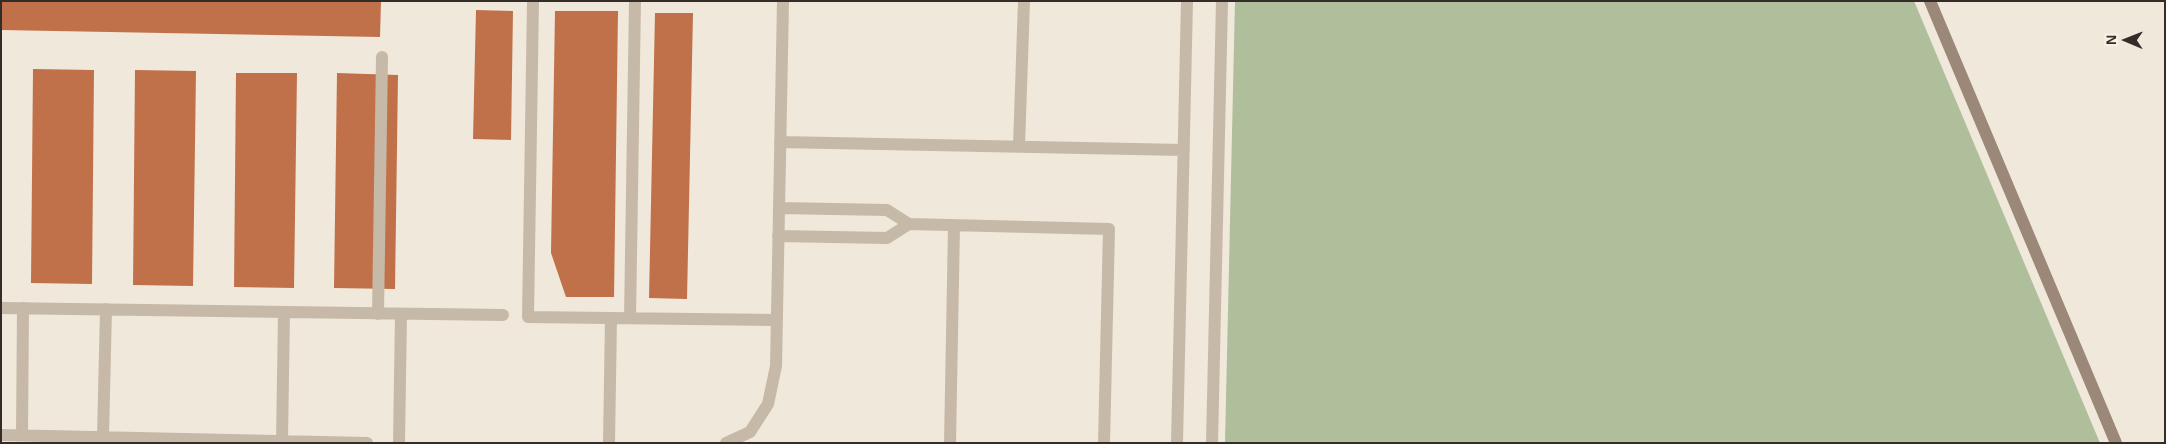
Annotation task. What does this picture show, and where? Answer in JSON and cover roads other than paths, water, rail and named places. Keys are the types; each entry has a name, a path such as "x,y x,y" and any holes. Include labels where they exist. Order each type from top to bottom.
{"main road":[{"path":"1930,1 2116,443"}],"lane":[{"path":"533,1 528,317 776,320"},
{"path":"630,318 635,1"},
{"path":"726,443 750,432 768,404 776,366 783,1"},
{"path":"1019,146 1024,1"},
{"path":"1177,443 1187,1"},
{"path":"1212,443 1222,1"},
{"path":"378,314 382,57"},
{"path":"780,142 1184,150"},
{"path":"779,208 886,210 909,224 1109,229 1104,443"},
{"path":"778,236 887,238 909,224"},
{"path":"950,443 954,226"},
{"path":"1,308 503,315"},
{"path":"22,436 23,308"},
{"path":"103,437 106,309"},
{"path":"282,441 284,312"},
{"path":"398,443 401,314"},
{"path":"609,443 611,318"},
{"path":"1,435 367,443"}]}
